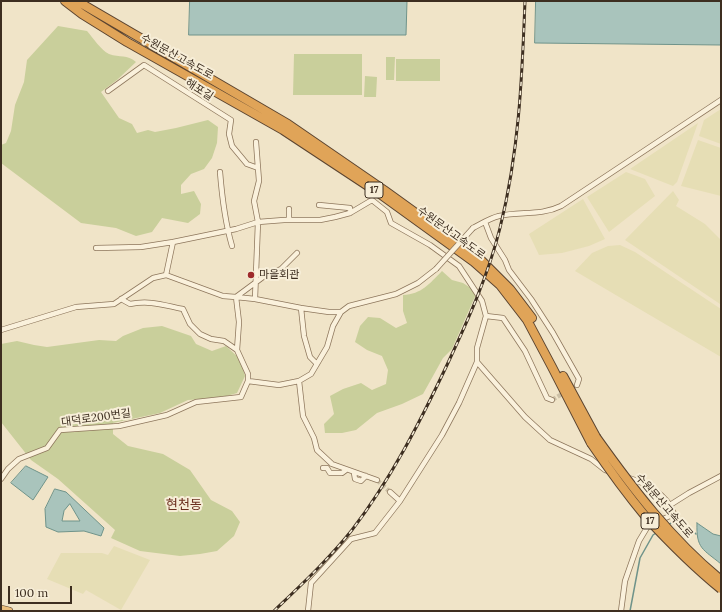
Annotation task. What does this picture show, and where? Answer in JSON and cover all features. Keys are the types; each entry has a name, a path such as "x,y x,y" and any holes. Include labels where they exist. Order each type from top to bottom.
{"highway":[{"name":"수원문산고속도로","path":"65,1 84,11 127,42 283,130 380,194 474,262 500,285 527,320 593,440 622,487 671,543 721,589"},
{"name":"수원문산고속도로","path":"77,1 84,11"},
{"name":"수원문산고속도로","path":"593,440 651,511 676,538 721,580"},
{"path":"1,609 8,611"}],"street":[{"name":"해포길","path":"108,91 144,65 231,120 229,134 232,146 247,164 258,168"},
{"path":"121,299 130,304 142,302 155,303 183,309 190,324 200,334 211,339 224,340 237,350 248,374 248,381 279,385 299,381 311,374 327,347 333,326 341,312 350,306 396,294 418,283 436,269 473,228 485,222 500,216 540,213 553,210 561,206 721,100"},
{"path":"255,299 258,222 254,201 259,181 256,142"},
{"path":"220,172 228,231 232,246"},
{"path":"96,248 141,247 173,242 236,230 258,222 320,220 350,213 372,200 386,212 391,223 430,246 459,266 482,302 486,316 477,348 477,362 459,403 442,435 400,501 375,533 351,539 311,583 308,611"},
{"path":"319,205 350,208 350,213"},
{"path":"289,209 289,220"},
{"path":"485,222 491,238 505,260 508,270 531,299 553,333 579,379 577,385"},
{"path":"166,274 173,242"},
{"path":"236,296 263,276 281,269 297,253"},
{"path":"1,330 76,307 114,304 153,278 166,274 223,296 236,296 301,308 341,312"},
{"path":"236,296 239,322 237,350"},
{"path":"301,308 304,336 310,357 317,364"},
{"path":"486,316 503,318 525,351 547,398 552,400"},
{"path":"477,362 525,417 550,440 592,459 605,470 644,483 663,495 670,505 674,514 648,526 640,542 626,580 621,611"},
{"name":"대덕로200번길","path":"1,480 8,469 19,459 47,448 60,430 119,426 167,415 196,402 241,397 248,381"},
{"path":"299,381 303,416 314,438 317,450 332,464 376,480"},
{"path":"323,468 327,468 330,473 342,473 346,470"},
{"path":"670,505 721,476"},
{"path":"390,492 400,501"}],"shaded area":[{"path":"721,109 721,144 699,136 704,120"},
{"path":"698,123 677,182 673,186 630,169"},
{"path":"698,140 721,148 721,196 681,186"},
{"path":"626,172 645,179 655,196 609,232 587,197"},
{"path":"673,191 679,200 676,206 705,224 721,240 720,304 625,240"},
{"path":"583,199 605,239 589,246 562,253 539,255 529,234"},
{"path":"620,245 635,252 721,309 721,357 575,271 592,253 608,246"},
{"path":"114,546 150,560 121,610 86,590 83,594 47,579 61,553 102,553 108,555"}],"green space":[{"path":"58,26 87,31 100,47 109,54 130,58 136,62 117,80 101,92 119,118 132,124 137,133 148,130 155,132 208,120 218,127 217,143 212,158 204,169 191,174 181,185 181,194 194,191 201,204 200,214 188,223 162,218 152,232 136,236 116,228 81,223 1,163 1,145 6,143 11,131 15,105 24,82 27,60"},
{"path":"294,54 362,54 362,95 293,95"},
{"path":"386,57 395,57 394,80 386,80"},
{"path":"396,59 440,59 440,81 396,81"},
{"path":"365,76 377,77 376,97 364,97"},
{"path":"442,271 452,280 463,283 477,292 452,349 443,358 423,394 402,404 377,413 356,430 342,433 325,433 324,424 334,414 330,396 343,389 361,383 372,390 386,384 388,370 382,356 367,350 355,342 360,326 368,317 380,318 396,328 407,323 403,311 403,295 415,293 425,288"},
{"path":"162,326 191,336 196,344 212,351 226,346 241,360 245,376 237,393 220,398 188,400 160,413 113,423 113,434 128,446 163,454 190,470 211,500 232,511 240,522 234,536 217,551 180,556 140,551 111,538 115,530 58,479 31,460 1,422 1,344 17,341 47,347 99,340 116,341 123,336 143,328"}],"water":[{"path":"190,1 407,1 406,35 189,35"},
{"path":"536,1 721,1 721,45 535,43"},
{"path":"26,466 48,477 33,500 11,483"},
{"path":"55,489 66,492 104,528 101,536 84,531 58,532 46,527 45,509","holes":["70,504 80,521 62,521 64,511"]},
{"path":"697,523 713,534 721,536 721,564 705,551 699,543"}],"waterway":[{"path":"668,525 671,523 690,528 696,534"},
{"path":"630,611 640,558 653,535 656,533"}],"tunnel":[{"path":"552,400 577,385"},
{"path":"377,480 390,492"}],"railway":[{"path":"274,611 343,541 380,491 426,408 477,298 490,263 500,228 512,171 521,87 525,1"}],"place":[{"name":"마을회관","path":"251,275"}],"district":[{"name":"현천동","path":"184,505"}]}
